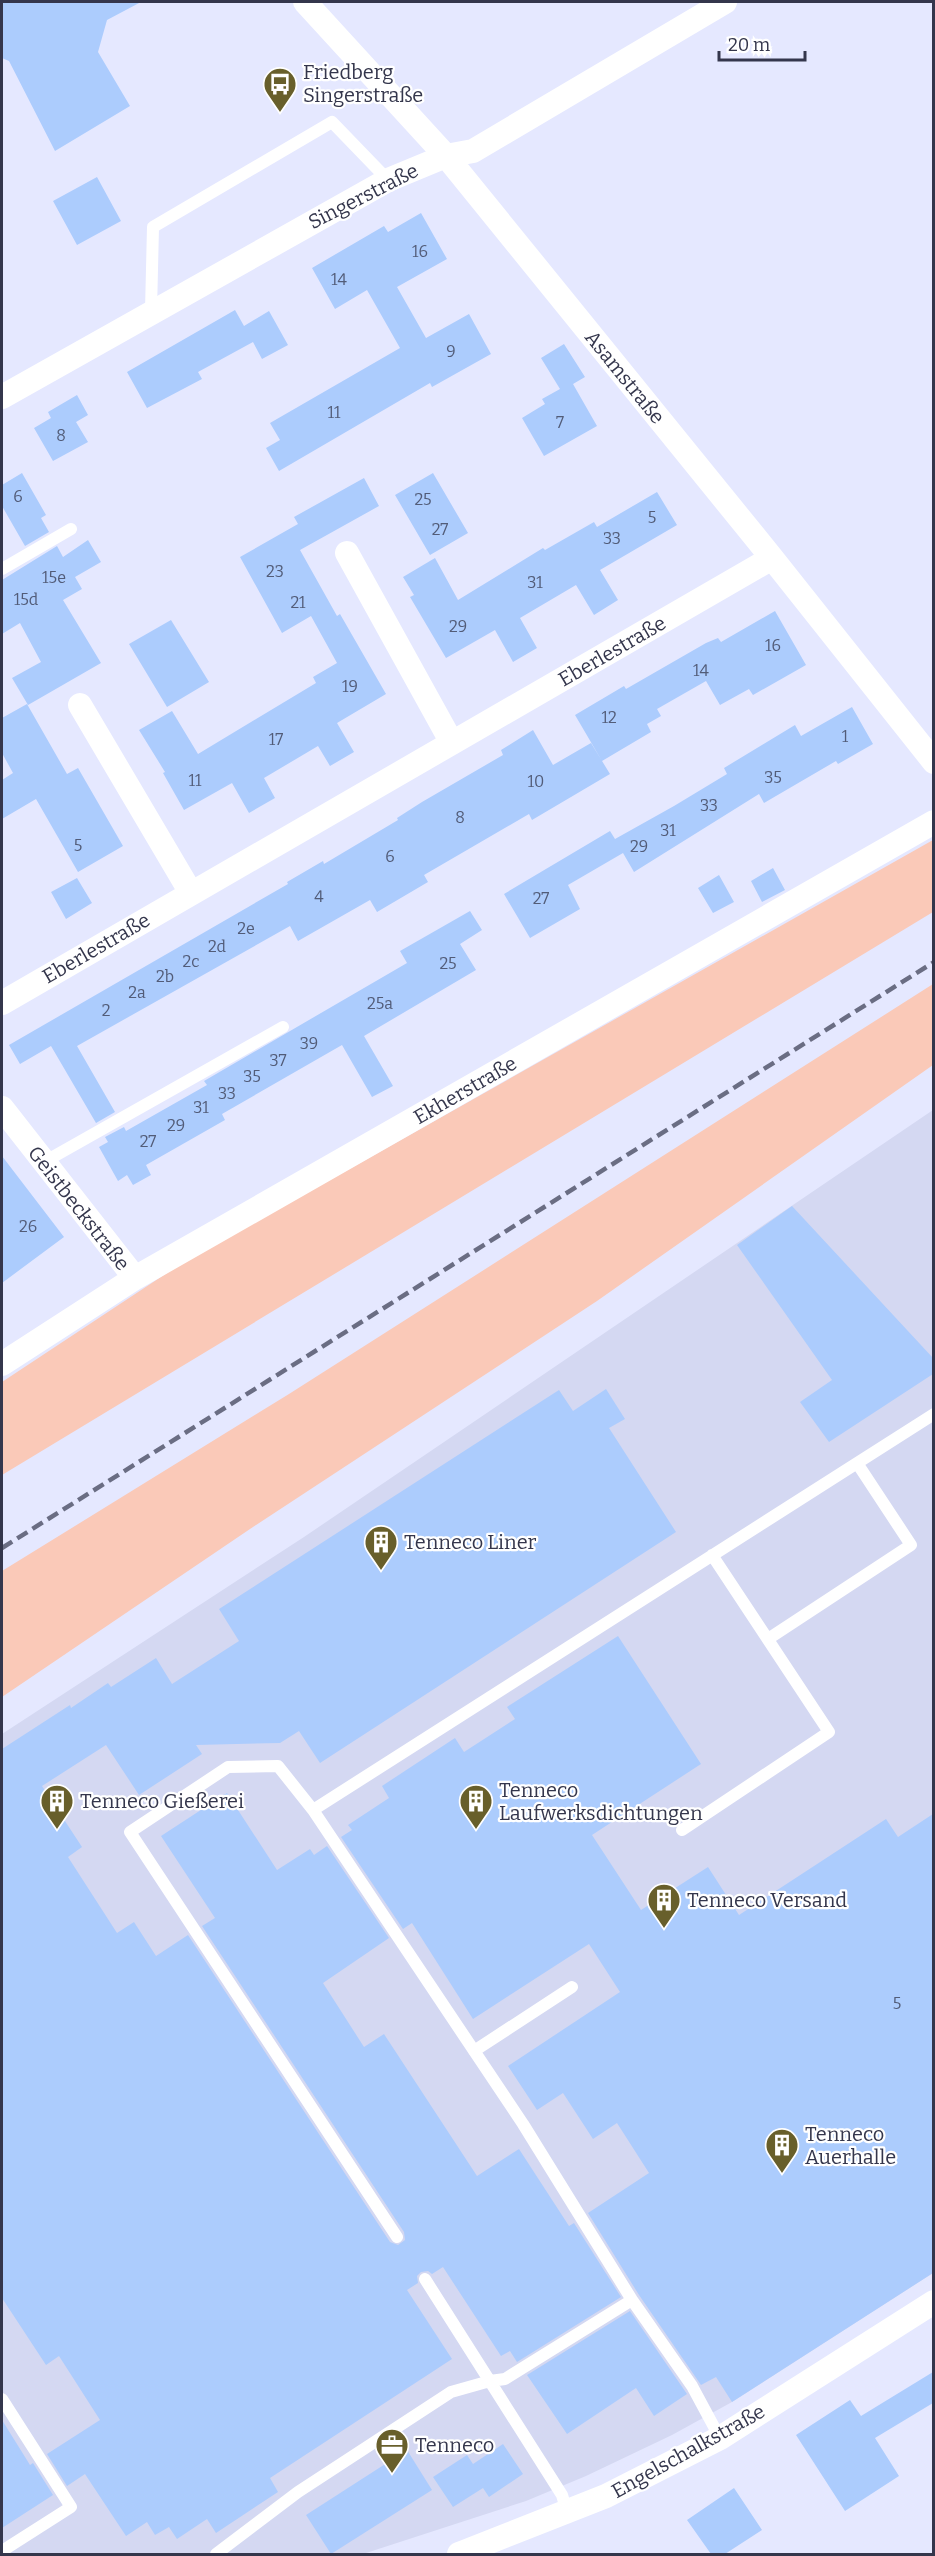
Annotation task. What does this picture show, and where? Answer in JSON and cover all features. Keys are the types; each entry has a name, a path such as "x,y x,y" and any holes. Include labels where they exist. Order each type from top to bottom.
{"street":[{"name":"Asamstraße","path":"305,2 446,156 772,558 933,762"},
{"name":"Singerstraße","path":"2,397 151,311 388,180 446,156 473,151 725,2"},
{"path":"347,553 452,743"},
{"name":"Eberlestraße","path":"2,1004 772,558"},
{"path":"80,705 191,893"},
{"name":"Ekherstraße","path":"2,1364 135,1278 933,822"},
{"name":"Geistbeckstraße","path":"2,1108 135,1278"},
{"name":"Engelschalkstraße","path":"459,2554 606,2496 720,2438 933,2302"}],"lane":[{"path":"151,311 153,227 332,122 388,180"},
{"path":"2,569 71,529"},
{"path":"44,1162 283,1027"},
{"path":"313,1810 933,1414"},
{"path":"768,1639 911,1545 856,1463"},
{"path":"682,1830 829,1732 712,1555"},
{"path":"397,2238 130,1832 228,1767 278,1766 313,1810 524,2124 632,2300 692,2386 720,2438"},
{"path":"474,2051 572,1987"},
{"path":"425,2279 562,2495 567,2512"},
{"path":"216,2554 298,2492 451,2392 505,2379 632,2300"},
{"path":"2,2399 71,2507 2,2551"}],"shaded area":[{"path":"933,840 933,912 2,1475 2,1382 179,1265"},
{"path":"933,984 933,1065 597,1301 250,1529 2,1697 2,1571 289,1394"},
{"path":"933,1110 933,2273 732,2402 672,2435 586,2476 526,2501 363,2554 2,2554 2,1734 304,1537"}],"building":[{"path":"2,2 141,2 107,20 98,52 130,106 55,151 9,61 2,58"},
{"path":"97,177 121,221 77,245 53,201"},
{"path":"421,213 447,259 397,287 426,338 469,314 491,354 432,387 430,383 279,471 266,448 280,440 270,423 400,348 367,290 335,309 312,268 384,226 388,232"},
{"path":"235,310 244,326 269,311 288,345 262,359 253,342 198,372 202,379 147,408 127,372"},
{"path":"564,344 585,377 573,384 597,426 544,456 522,418 545,404 542,399 560,389 541,358"},
{"path":"77,395 88,415 76,422 88,442 53,461 34,428 51,418 48,412"},
{"path":"22,473 46,515 41,518 49,532 25,546 2,506 2,485"},
{"path":"433,473 468,533 430,555 395,495"},
{"path":"364,478 379,506 300,550 337,616 340,614 386,694 337,723 354,752 330,766 318,746 264,778 275,798 249,813 232,783 184,810 163,773 165,772 139,730 172,711 198,754 316,683 313,677 337,663 311,616 282,633 240,557 298,524 294,517"},
{"path":"657,492 677,525 600,570 618,600 594,615 576,585 520,618 537,648 513,662 495,630 446,658 410,597 414,595 403,577 435,558 458,600 543,548 545,550 594,522 597,527"},
{"path":"88,540 101,562 75,577 82,589 63,600 101,663 28,705 12,678 41,662 20,623 2,634 2,580 57,546 63,557"},
{"path":"775,611 806,665 753,695 749,689 720,705 706,681 657,709 661,716 647,724 651,732 602,761 575,715 624,686 626,689 706,643 718,638 721,642"},
{"path":"171,620 209,682 167,707 129,644"},
{"path":"27,704 67,774 78,768 123,846 78,872 36,799 2,819 2,780 13,773 2,753 2,718"},
{"path":"852,707 873,744 838,764 836,761 764,803 759,794 634,872 623,853 568,885 580,909 530,938 504,894 610,831 615,839 674,806 727,774 724,768 795,725 801,736"},
{"path":"533,730 553,765 591,743 610,774 532,820 529,814 424,875 428,882 377,912 370,900 298,941 290,926 77,1046 115,1112 96,1123 51,1046 20,1064 9,1045 288,884 287,882 323,861 324,864 398,820 397,818 422,802 503,755 501,750"},
{"path":"773,868 785,890 762,902 751,881"},
{"path":"719,875 734,902 713,913 698,888"},
{"path":"77,878 92,903 66,919 51,892"},
{"path":"470,911 482,930 460,944 476,970 364,1036 393,1086 372,1097 342,1045 222,1114 225,1120 146,1165 151,1175 133,1185 127,1175 118,1181 99,1147 108,1142 105,1137 124,1127 126,1131 207,1085 204,1081 407,963 400,951"},
{"path":"2,1156 64,1237 2,1283"},
{"path":"792,1206 933,1358 933,1374 829,1442 800,1402 832,1380 737,1245"},
{"path":"606,1389 625,1419 609,1428 676,1532 320,1763 299,1731 280,1743 196,1745 202,1754 139,1795 106,1745 42,1786 82,1847 68,1857 117,1933 134,1922 156,1956 188,1935 390,2242 398,2245 405,2240 404,2232 202,1926 215,1918 161,1836 227,1793 277,1870 310,1849 314,1855 327,1846 389,1938 323,1983 364,2047 384,2034 477,2176 519,2149 569,2226 574,2223 621,2297 517,2362 510,2351 501,2356 443,2267 432,2274 428,2271 421,2272 417,2276 418,2283 407,2290 452,2359 270,2478 278,2492 216,2533 207,2519 177,2539 169,2527 155,2535 147,2522 126,2536 85,2474 67,2486 47,2454 100,2420 59,2356 46,2365 2,2298 2,1749 70,1705 71,1708 108,1683 111,1687 156,1658 172,1684 239,1641 219,1609 559,1390 573,1411"},
{"path":"618,1636 701,1764 592,1835 641,1910 708,1867 739,1915 886,1819 898,1837 933,1814 933,2273 732,2402 716,2377 701,2385 639,2295 588,2213 649,2173 617,2123 593,2139 563,2093 537,2110 508,2066 620,1992 589,1944 473,2019 412,1923 403,1929 341,1837 352,1830 348,1825 389,1798 382,1786 455,1738 464,1752 515,1719 507,1707"},
{"path":"630,2311 687,2394 654,2416 636,2388 567,2434 527,2375"},
{"path":"933,2372 933,2403 875,2438 899,2476 845,2511 796,2435 850,2400 861,2416"},
{"path":"2,2420 30,2465 33,2463 53,2495 2,2528"},
{"path":"503,2444 523,2474 489,2497 483,2488 453,2507 433,2477 467,2455 473,2464"},
{"path":"407,2450 432,2490 331,2554 306,2515"},
{"path":"734,2488 762,2530 725,2554 711,2554 687,2520"}],"railway":[{"path":"2,1548 934,962"}],"place":[{"name":"Friedberg Singerstraße","path":"280,113"},
{"name":"Tenneco Liner","path":"381,1571"},
{"name":"Tenneco Gießerei","path":"57,1830"},
{"name":"Tenneco Laufwerksdichtungen","path":"476,1830"},
{"name":"Tenneco Versand","path":"664,1929"},
{"name":"Tenneco Auerhalle","path":"782,2174"},
{"name":"Tenneco","path":"392,2474"}]}
